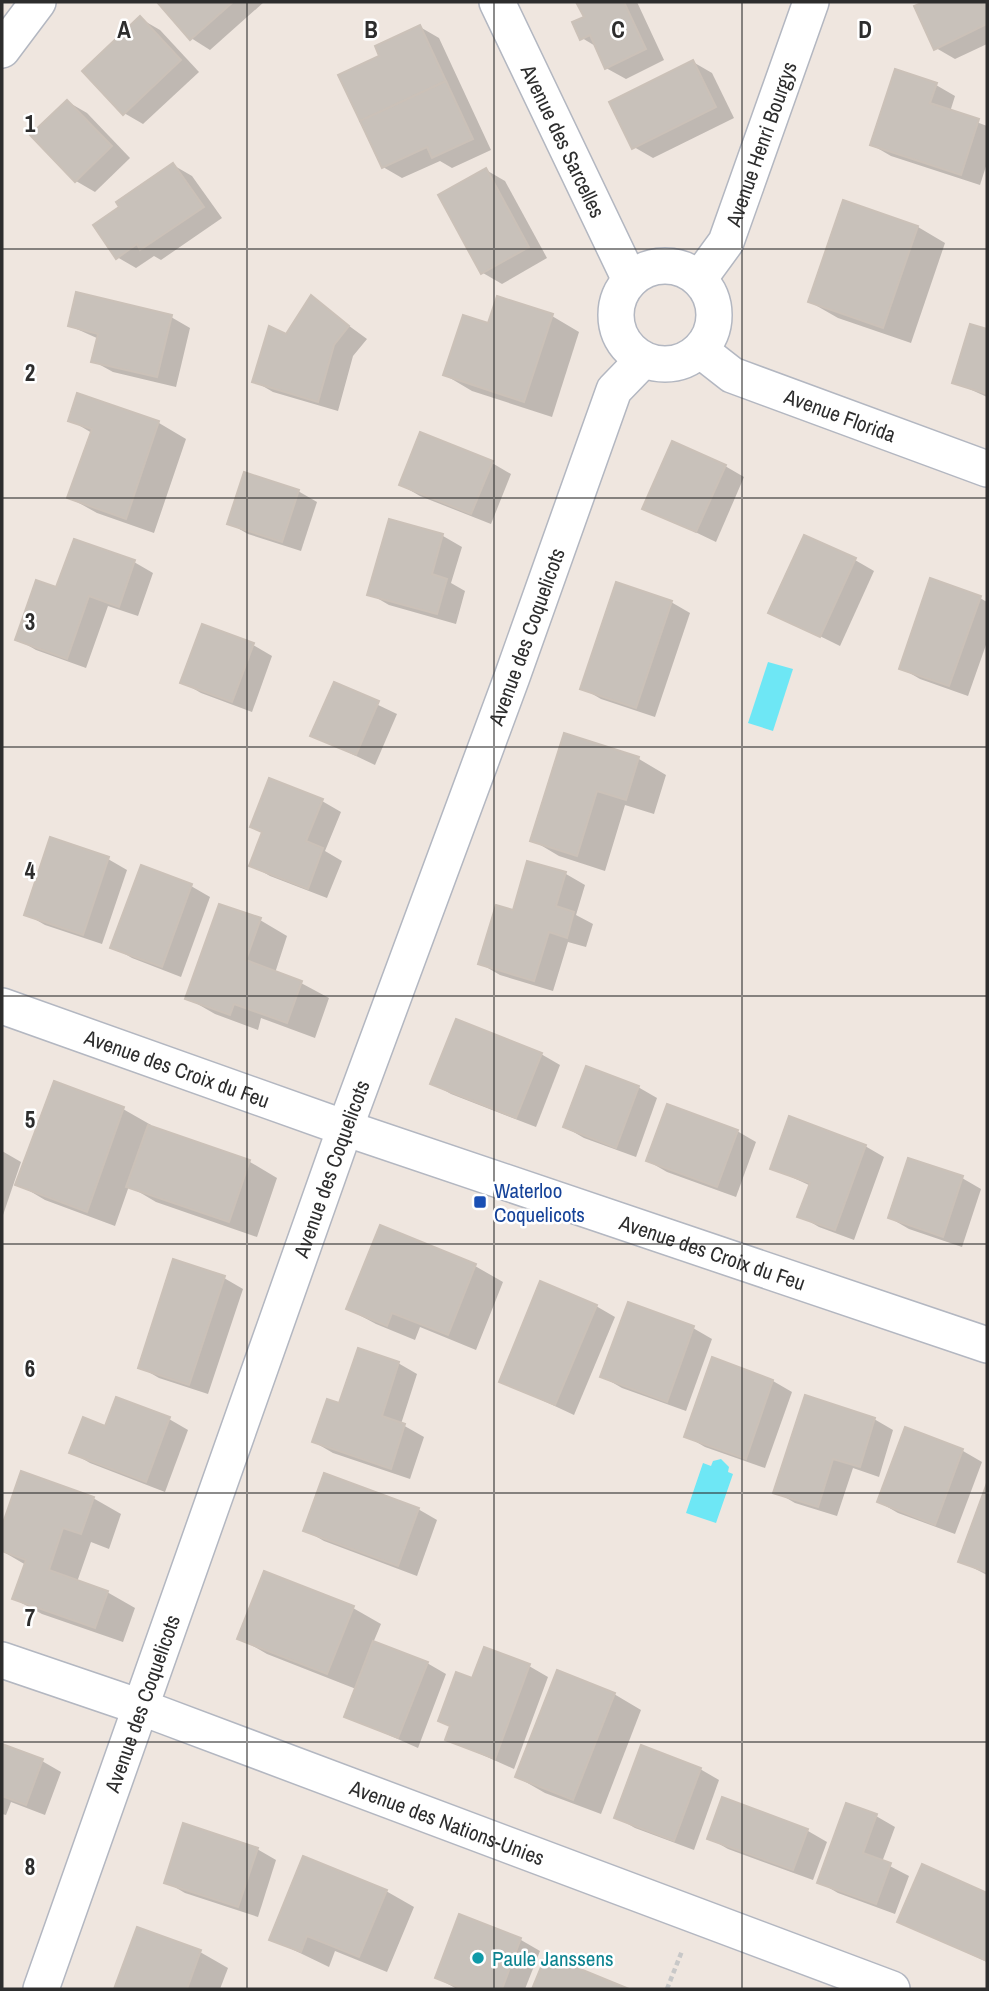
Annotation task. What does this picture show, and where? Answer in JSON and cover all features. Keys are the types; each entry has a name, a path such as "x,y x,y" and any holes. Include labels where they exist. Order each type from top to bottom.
{"street":[{"path":"2,50 38,2"},
{"name":"Avenue des Sarcelles","path":"497,2 630,280"},
{"name":"Avenue Henri Bourgys","path":"699,279 726,242 811,2"},
{"path":"651,267 677,267 699,279 713,301 713,327 700,351 683,361 663,365 643,360 625,345 616,323 618,300 630,280 651,267"},
{"name":"Avenue Florida","path":"700,351 732,375 987,468"},
{"name":"Avenue des Coquelicots","path":"41,1989 345,1128 512,677 614,390 643,360"},
{"name":"Avenue des Croix du Feu","path":"2,1006 345,1128 987,1345"},
{"name":"Avenue des Nations-Unies","path":"2,1660 142,1708 892,1989"}],"water":[{"path":"768,662 793,669 773,731 748,723"},
{"path":"721,1459 729,1467 728,1472 733,1474 716,1523 686,1513 703,1463 711,1466 713,1461"}],"building":[{"path":"157,2 233,2 190,40"},
{"path":"576,2 624,2 646,49 605,69 590,35 580,40 572,22 584,17"},
{"path":"924,2 987,2 987,24 934,50 914,6"},
{"path":"140,16 181,60 123,115 82,71"},
{"path":"420,25 446,81 360,121 338,75 379,56 375,46"},
{"path":"693,60 716,107 632,149 609,102"},
{"path":"895,69 937,83 930,103 979,119 961,175 870,145"},
{"path":"446,81 473,139 432,158 427,147 382,168 360,121"},
{"path":"67,100 112,146 75,182 30,135"},
{"path":"173,163 204,207 140,250 137,244 116,259 93,225 119,207 116,202"},
{"path":"486,168 529,247 481,274 438,195"},
{"path":"843,200 918,226 883,328 808,302"},
{"path":"76,292 172,315 157,377 91,362 98,334 68,326"},
{"path":"311,295 349,326 334,345 318,402 252,382 269,326 286,334"},
{"path":"497,296 553,314 524,402 443,375 463,315 488,323"},
{"path":"970,324 987,329 987,394 952,383"},
{"path":"77,393 159,421 126,519 67,498 92,429 68,421"},
{"path":"420,432 493,461 471,514 399,485"},
{"path":"672,441 726,465 696,532 642,509"},
{"path":"244,472 299,490 282,542 227,524"},
{"path":"389,519 443,534 432,574 447,579 437,614 367,595"},
{"path":"804,535 856,558 820,637 768,613"},
{"path":"74,539 135,560 119,607 89,596 67,659 15,640 36,580 56,587"},
{"path":"930,578 981,596 949,686 899,669"},
{"path":"616,582 672,601 636,708 580,689"},
{"path":"202,624 254,643 232,702 180,683"},
{"path":"334,682 379,701 356,755 310,736"},
{"path":"564,733 639,757 626,800 597,791 577,856 530,841"},
{"path":"269,778 323,799 306,841 323,848 308,889 249,866 262,832 250,827"},
{"path":"50,837 109,857 83,935 24,915"},
{"path":"527,861 566,872 556,906 574,912 567,938 549,932 534,981 478,964 496,905 513,910"},
{"path":"141,865 192,884 162,967 110,948"},
{"path":"219,904 261,918 246,960 302,981 287,1023 234,1004 230,1015 185,999"},
{"path":"456,1019 542,1053 516,1118 430,1084"},
{"path":"586,1066 639,1086 616,1148 563,1127"},
{"path":"54,1081 124,1107 87,1212 15,1185"},
{"path":"667,1104 738,1130 717,1187 646,1161"},
{"path":"789,1116 866,1145 835,1230 797,1217 810,1183 770,1169"},
{"path":"148,1125 250,1160 229,1222 126,1187"},
{"path":"908,1158 963,1176 943,1237 888,1218"},
{"path":"380,1225 476,1264 448,1335 392,1313 387,1326 346,1309"},
{"path":"173,1259 225,1276 189,1385 138,1368"},
{"path":"540,1281 597,1305 555,1405 499,1382"},
{"path":"628,1302 694,1326 667,1402 600,1377"},
{"path":"358,1348 399,1362 382,1416 405,1424 391,1469 312,1442 327,1399 339,1403"},
{"path":"712,1357 773,1380 746,1459 684,1437"},
{"path":"805,1395 875,1418 860,1467 833,1459 818,1507 773,1493"},
{"path":"116,1397 170,1417 146,1482 69,1453 83,1417 105,1426"},
{"path":"905,1427 963,1449 935,1525 877,1502"},
{"path":"21,1471 94,1497 81,1534 63,1528 49,1570 108,1591 95,1628 12,1599 26,1560 2,1551 2,1526"},
{"path":"324,1473 419,1508 398,1566 303,1531"},
{"path":"987,1483 987,1572 958,1562"},
{"path":"264,1571 354,1606 327,1674 237,1639"},
{"path":"373,1641 428,1662 398,1738 344,1717"},
{"path":"484,1647 530,1664 495,1759 445,1740 450,1726 438,1721 456,1672 472,1678"},
{"path":"557,1670 615,1693 573,1800 515,1777"},
{"path":"2,1744 43,1759 26,1805 2,1796"},
{"path":"641,1745 701,1768 674,1841 614,1818"},
{"path":"722,1797 808,1829 793,1870 707,1839"},
{"path":"846,1803 877,1814 863,1853 891,1863 876,1904 817,1883"},
{"path":"183,1823 258,1848 238,1907 164,1883"},
{"path":"303,1856 387,1890 359,1957 307,1936 301,1952 269,1940"},
{"path":"922,1864 987,1893 987,1961 897,1922"},
{"name":"Paule Janssens","path":"459,1914 521,1938 502,1989 463,1989 435,1978"},
{"path":"137,1927 201,1950 187,1989 114,1989"},
{"path":"546,1955 629,1989 532,1989"}],"place":[{"name":"Waterloo Coquelicots","path":"480,1202"},
{"name":"Paule Janssens","path":"478,1958"}]}
